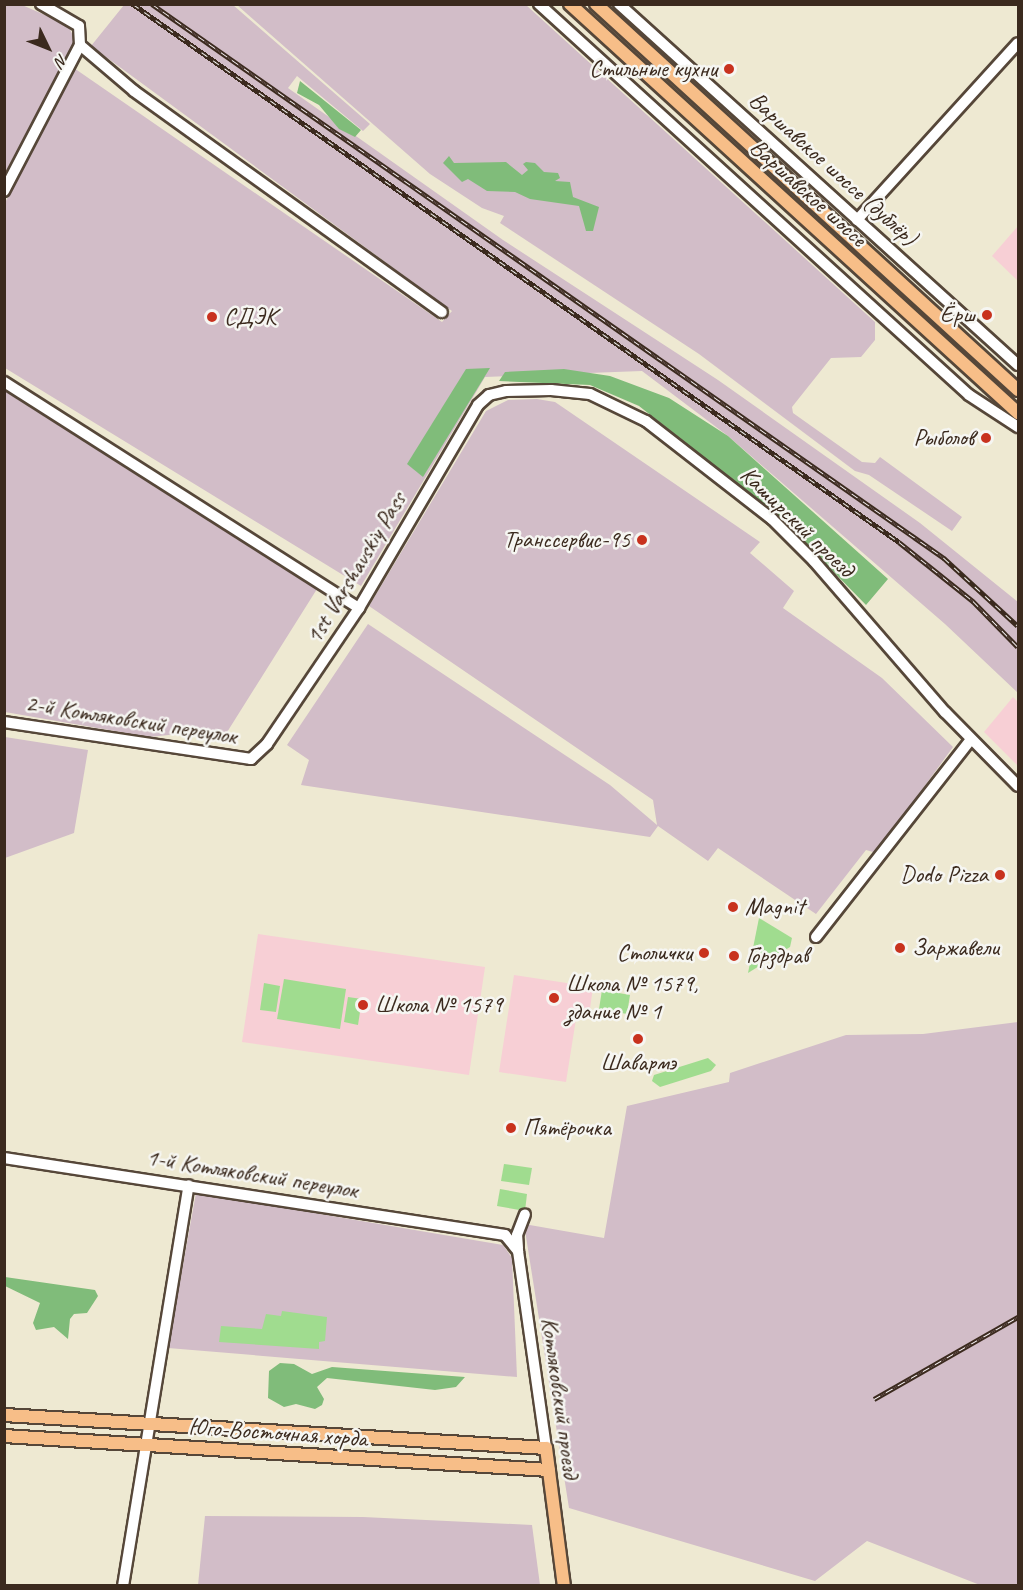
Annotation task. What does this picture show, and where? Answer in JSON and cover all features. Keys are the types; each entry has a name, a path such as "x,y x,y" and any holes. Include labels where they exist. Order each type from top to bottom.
{"main road":[{"name":"Варшавское шоссе","path":"570,4 1018,413"},
{"name":"Варшавское шоссе","path":"596,4 1018,390"},
{"name":"Юго-Восточная хорда","path":"4,1415 546,1448"},
{"name":"Юго-Восточная хорда","path":"4,1436 549,1470"},
{"name":"Котляковский проезд","path":"546,1448 564,1586"}],"street":[{"path":"4,191 80,45 79,26 41,4"},
{"path":"539,4 969,395 1018,427"},
{"name":"Варшавское шоссе (дублёр)","path":"619,4 1018,365"},
{"path":"857,220 1018,43"},
{"path":"80,45 134,91 442,312"},
{"path":"4,382 359,608"},
{"name":"Каширский проезд","path":"489,395 550,390 590,394 646,421 772,519 814,561 971,739 1018,786"},
{"name":"1st Varshavskiy Pass","path":"251,759 267,744 359,608 478,405 489,395"},
{"name":"2-й Котляковский переулок","path":"4,722 251,759"},
{"path":"816,937 971,739"},
{"name":"1-й Котляковский переулок","path":"4,1158 505,1235"},
{"path":"123,1586 189,1185"},
{"path":"518,1251 505,1235 519,1228 525,1214"},
{"name":"Котляковский проезд","path":"519,1228 518,1251 546,1448"}],"shaded area":[{"path":"5,5 22,5 68,25 75,40 5,173"},
{"path":"124,5 233,5 370,124 363,131 297,76 288,88 503,240 718,380 920,523 1018,602 1018,693 945,624 728,436 642,371 485,377 361,586 5,368 4,205 71,66 442,322 452,311 91,46"},
{"path":"237,5 526,5 875,322 875,340 861,357 831,358 792,407 793,413 862,462 875,463 880,457 962,517 952,531 869,475 855,471 699,354 500,223 504,216 482,208 430,174"},
{"path":"1018,226 1018,281 992,256"},
{"path":"4,388 317,589 224,737 188,733 149,737 5,712"},
{"path":"537,399 555,402 760,542 750,553 794,591 783,608 882,678 953,747 900,820 873,852 866,850 816,914 718,848 708,861 658,826 650,837 301,785 309,760 287,745 368,624 610,785 657,825 653,800 369,606 486,411 508,400"},
{"path":"1013,697 1018,702 1018,766 984,732"},
{"path":"5,737 88,750 74,833 5,858"},
{"name":"Школа № 1579","path":"258,934 485,967 469,1075 242,1042"},
{"path":"514,975 593,987 589,1016 576,1019 566,1082 499,1072"},
{"path":"1018,1022 1018,1585 980,1585 867,1541 815,1581 569,1508 524,1224 604,1238 627,1106 729,1082 730,1073 846,1035 923,1034"},
{"path":"196,1193 503,1245 512,1258 517,1377 168,1348"},
{"path":"205,1516 363,1517 532,1525 540,1585 198,1585"}],"green space":[{"path":"300,81 361,130 355,137 339,129 319,105 297,93"},
{"path":"449,156 454,163 506,162 522,175 528,170 523,164 526,162 535,163 544,172 558,173 560,178 555,181 570,182 573,197 599,207 593,231 586,231 579,206 530,199 515,192 487,191 468,179 462,182 443,163"},
{"path":"490,368 423,477 407,464 466,369"},
{"path":"564,369 610,376 669,398 728,436 888,579 866,605 781,518 639,406 590,385 499,381 505,372"},
{"path":"759,918 792,938 790,947 748,973"},
{"path":"284,979 346,989 340,1029 277,1019"},
{"path":"264,983 280,986 276,1012 260,1010"},
{"path":"602,990 630,995 627,1014 599,1009"},
{"path":"348,997 362,999 358,1025 344,1022"},
{"path":"708,1058 716,1065 711,1071 660,1087 652,1081 654,1075"},
{"path":"504,1164 532,1168 529,1185 501,1181"},
{"path":"500,1189 527,1194 525,1211 497,1206"},
{"path":"5,1277 95,1290 98,1296 87,1313 74,1314 70,1319 68,1339 54,1327 36,1330 33,1323 40,1303 5,1286"},
{"path":"282,1311 327,1317 325,1341 319,1342 319,1349 219,1342 221,1326 262,1329 266,1314 281,1316"},
{"path":"280,1363 294,1364 312,1374 332,1367 465,1377 456,1387 435,1390 327,1378 317,1387 324,1399 322,1405 315,1409 296,1404 284,1407 268,1398 269,1371"}],"railway":[{"path":"133,4 899,542 973,601 1018,647"},
{"path":"152,4 944,558 1018,626"},
{"path":"874,1399 1018,1317"}],"place":[{"name":"Стильные кухни","path":"729,69"},
{"name":"Ёрш","path":"987,315"},
{"name":"СДЭК","path":"212,317"},
{"name":"Рыболов","path":"986,438"},
{"name":"Транссервис-95","path":"642,540"},
{"name":"Dodo Pizza","path":"1000,875"},
{"name":"Magnit","path":"733,907"},
{"name":"Заржавели","path":"900,948"},
{"name":"Столички","path":"704,953"},
{"name":"Горздрав","path":"734,956"},
{"name":"Школа № 1579, здание № 1","path":"554,998"},
{"name":"Школа № 1579","path":"363,1005"},
{"name":"Шавармэ","path":"638,1039"},
{"name":"Пятёрочка","path":"511,1128"}]}
